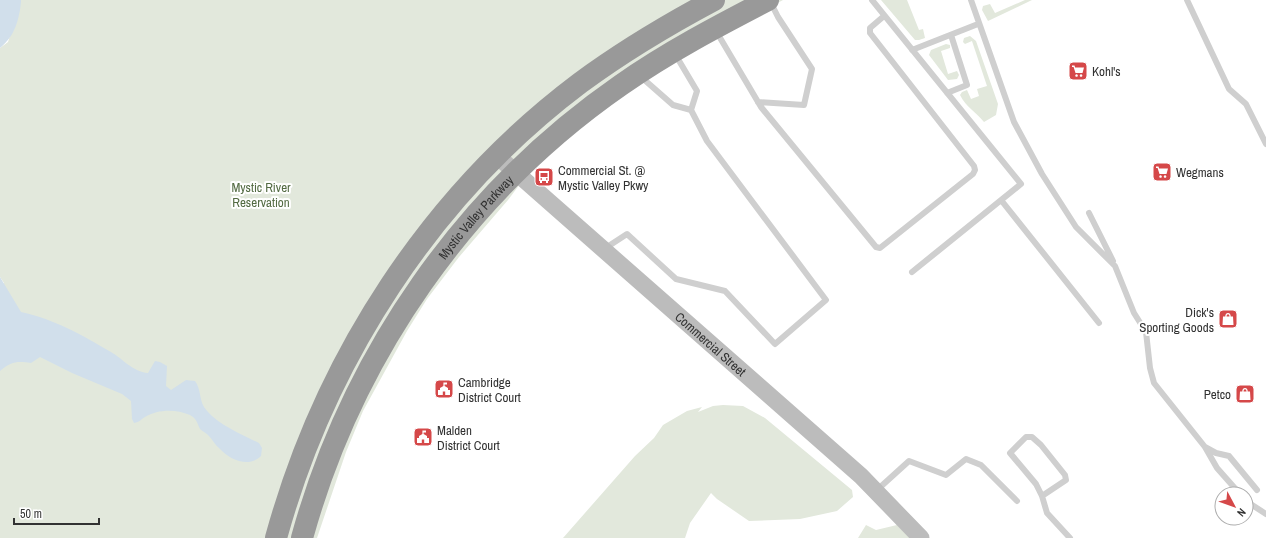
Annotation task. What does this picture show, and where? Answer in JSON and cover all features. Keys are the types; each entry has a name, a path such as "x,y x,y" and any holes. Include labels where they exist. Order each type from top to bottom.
{"highway":[{"name":"Mystic Valley Parkway","path":"276,538 287,499 309,440 334,383 356,341 385,294 417,248 456,199 496,155 580,83 647,38 714,0"},
{"name":"Mystic Valley Parkway","path":"302,538 317,488 338,432 365,376 386,339 420,286 448,248 480,210 516,172 587,110 673,51 769,0"}],"street":[{"name":"Commercial Street","path":"496,155 602,250 798,420 876,491 921,538"}],"lane":[{"path":"758,102 804,105 812,69 778,17 769,0"},
{"path":"872,0 1021,184 912,272"},
{"path":"971,0 978,24 1014,122 1042,174 1076,227 1115,266"},
{"path":"1187,0 1229,89 1246,104 1266,144"},
{"path":"714,28 758,102 876,247 880,248 884,247 973,174 975,170 974,166 870,33 870,28 884,16"},
{"path":"912,50 978,24"},
{"path":"947,93 967,85 951,35"},
{"path":"602,250 627,234 676,279 724,292 775,344 826,300 707,141 691,110 697,91 686,69 673,51"},
{"path":"638,74 673,105 691,110"},
{"path":"1001,200 1099,323"},
{"path":"1089,213 1115,266 1134,313 1146,332 1150,368 1154,383 1206,447 1217,468 1233,486"},
{"path":"1042,496 1066,480 1065,475 1041,445 1032,437 1026,437 1010,453 1036,484 1042,496 1047,513 1070,538"},
{"path":"1206,447 1216,453 1229,456 1257,490"},
{"path":"876,491 909,461 946,475 966,459 981,465 1017,501"},
{"path":"1254,506 1266,514"}],"green space":[{"name":"Mystic River Reservation","path":"21,0 783,0 651,73 535,164 508,200 459,257 427,299 407,331 363,411 346,452 317,538 0,538 0,289 4,283 0,277 0,48 8,42"},
{"path":"881,0 907,0 919,30 923,29 925,38 915,40"},
{"path":"1025,0 1032,0 988,21 982,10 983,6 990,4 995,13"},
{"path":"970,36 976,41 998,104 996,115 984,122 965,103 960,95 962,92 967,90 971,99 979,96 977,89 987,86 972,41 965,44 963,42 964,38"},
{"path":"946,44 950,45 950,48 941,51 948,74 957,71 959,75 957,79 948,80 929,55 931,50"},
{"path":"713,406 743,406 765,418 852,490 853,497 837,511 800,519 749,521 717,499 711,493 690,523 685,538 563,538 635,456 654,438 663,425 687,411 702,407 698,412"},
{"path":"866,525 876,530 897,525 910,538 858,538"}],"shaded area":[{"path":"0,0 21,0 21,2 19,15 13,33 0,48"},
{"path":"0,277 21,312 34,315 68,328 111,352 133,368 143,372 148,373 155,361 160,362 167,366 166,386 171,390 186,380 195,381 202,404 209,413 229,428 259,443 262,448 261,456 251,462 234,459 224,453 208,435 200,429 194,418 185,413 161,411 150,414 134,423 132,419 131,401 122,394 72,373 40,357 31,363 18,362 11,364 0,371"}],"place":[{"name":"Kohl's","path":"1078,71"},
{"name":"Wegmans","path":"1162,172"},
{"name":"Commercial St. @ Mystic Valley Pkwy","path":"544,177"},
{"name":"Dick's Sporting Goods","path":"1228,319"},
{"name":"Cambridge District Court","path":"444,389"},
{"name":"Petco","path":"1245,394"},
{"name":"Malden District Court","path":"423,437"}]}
